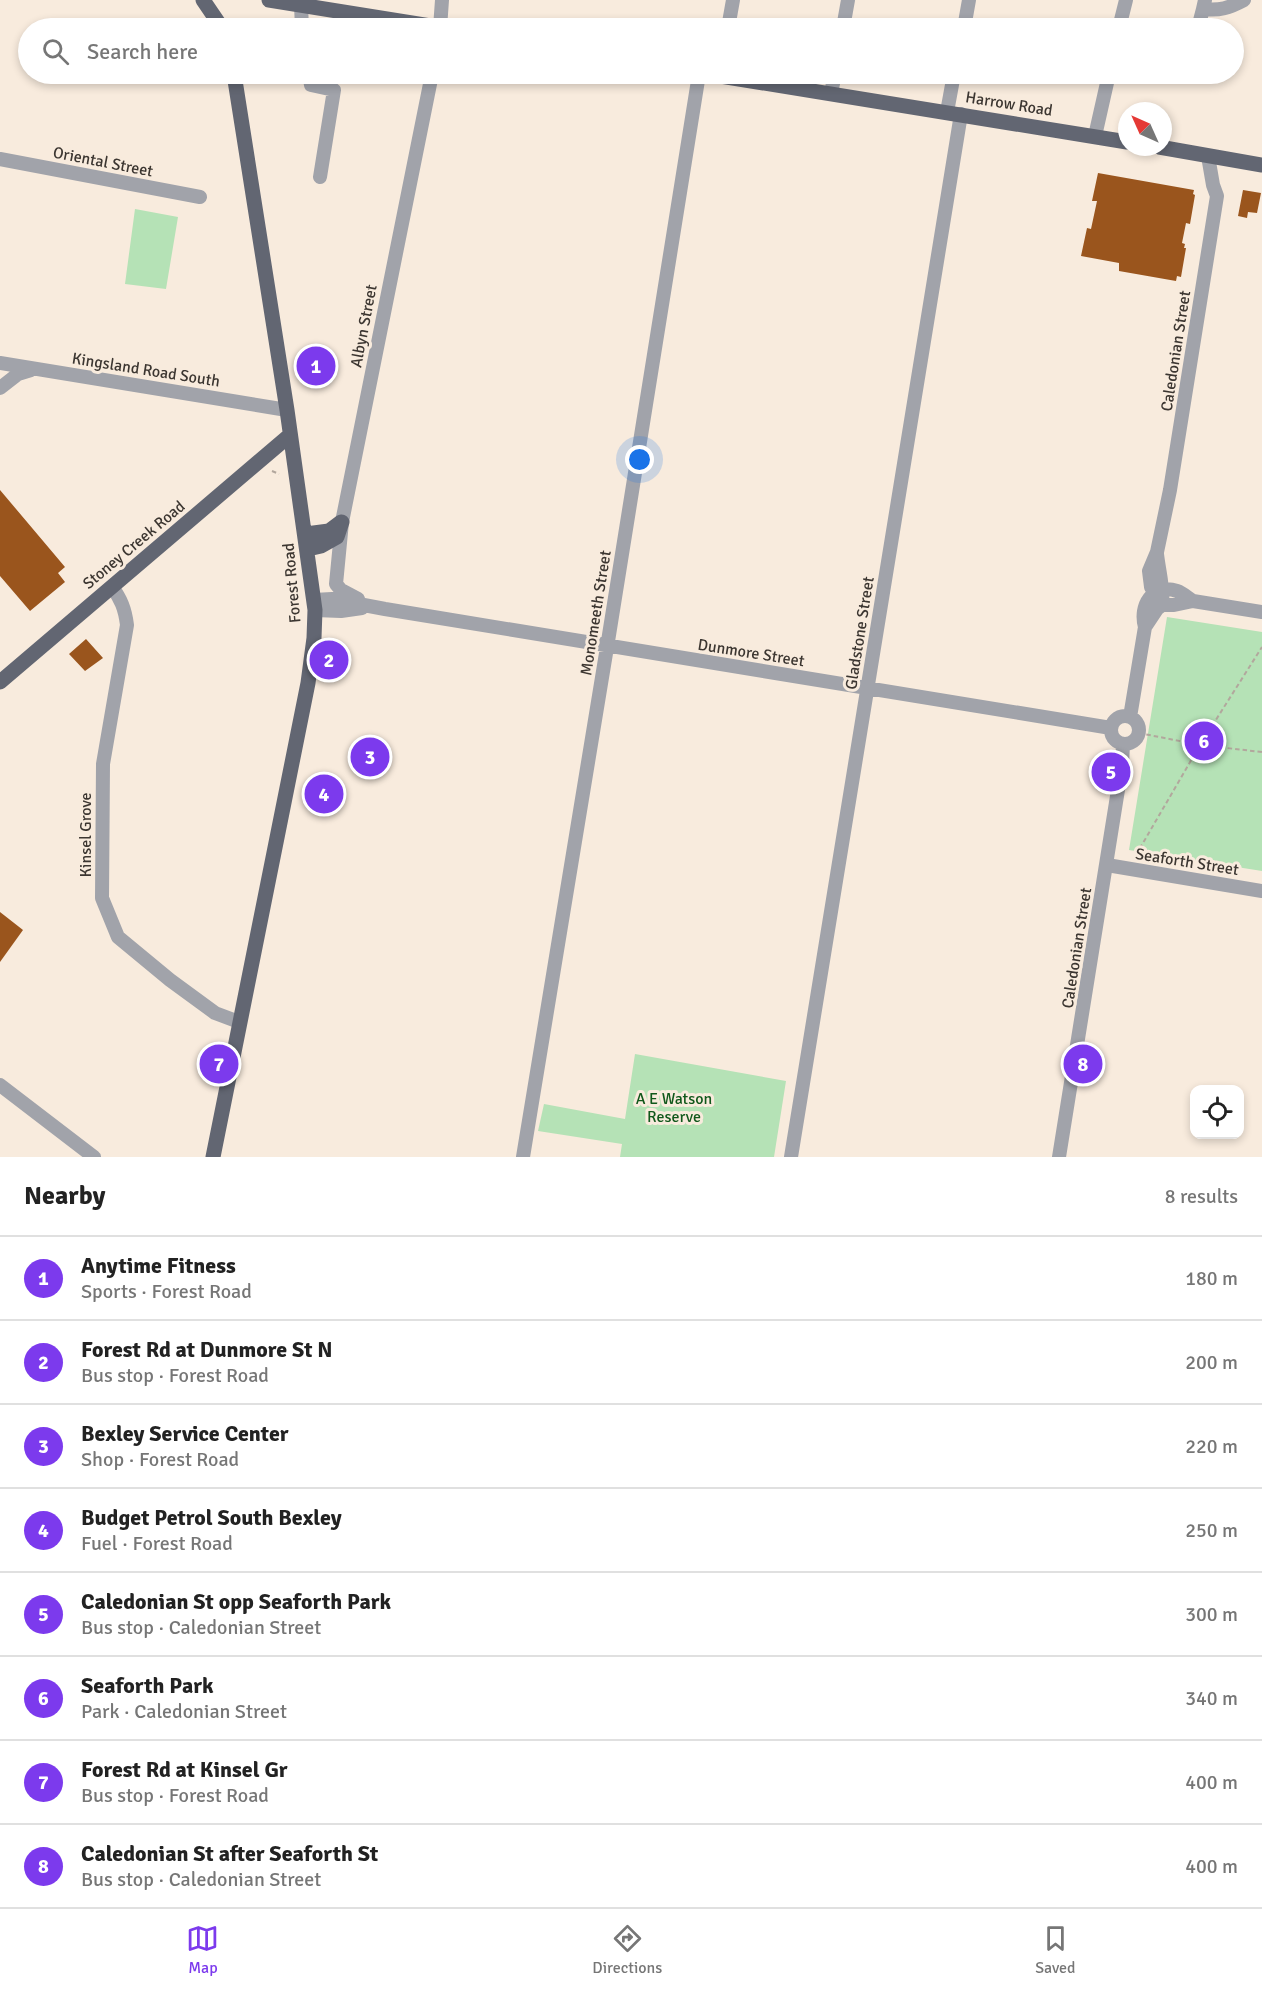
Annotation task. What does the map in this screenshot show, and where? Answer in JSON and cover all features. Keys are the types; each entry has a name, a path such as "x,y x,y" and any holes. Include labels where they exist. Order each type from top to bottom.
{"main road":[{"path":"203,0 215,18"},
{"path":"269,0 371,18"},
{"name":"Forest Road","path":"213,1157 308,682 314,638 314,605 307,541 236,84"},
{"name":"Harrow Road","path":"777,84 1118,140"},
{"path":"1172,149 1262,165"},
{"name":"Stoney Creek Road","path":"0,682 290,435"},
{"path":"307,541 342,522"}],"street":[{"path":"441,18 442,0"},
{"path":"730,18 733,0"},
{"path":"845,18 848,0"},
{"path":"966,18 969,0"},
{"path":"1122,18 1126,0"},
{"path":"1204,4 1227,9 1244,0"},
{"path":"301,5 302,18"},
{"path":"311,84 334,90 320,177"},
{"name":"Albyn Street","path":"336,584 342,522 430,84"},
{"name":"Monomeeth Street","path":"523,1157 608,646 697,84"},
{"path":"831,93 833,84"},
{"name":"Gladstone Street","path":"791,1157 868,689 954,113 954,84"},
{"path":"1095,136 1107,84"},
{"name":"Caledonian Street","path":"1145,627 1162,605 1159,590 1149,579 1149,571 1157,552 1170,490 1217,196 1208,156"},
{"name":"Oriental Street","path":"0,159 200,197"},
{"name":"Kingsland Road South","path":"0,363 287,410"},
{"path":"0,388 25,371 45,370"},
{"name":"Dunmore Street","path":"336,584 347,594 385,609"},
{"name":"Kinsel Grove","path":"112,587 120,597 127,625 103,765 102,898 118,937 215,1013 239,1022"},
{"path":"1159,590 1179,592 1193,601"},
{"name":"Caledonian Street","path":"1130,717 1145,627 1142,615 1146,602 1159,590"},
{"path":"1162,605 1193,601 1262,612"},
{"name":"Dunmore Street","path":"314,605 341,611 361,608 385,609 1111,728"},
{"path":"1130,717 1136,722 1139,733 1131,742 1124,744 1113,737 1111,728 1118,718 1130,717"},
{"name":"Caledonian Street","path":"1059,1157 1107,865 1124,744"},
{"name":"Seaforth Street","path":"1107,865 1262,891"},
{"path":"0,1085 94,1157"}],"path":[{"path":"272,471 279,474"},
{"path":"1136,855 1200,745 1262,647"},
{"path":"1139,733 1200,745 1262,752"}],"green space":[{"path":"135,209 178,217 166,289 125,284"},
{"path":"1167,617 1262,632 1262,871 1129,850"},
{"name":"A E Watson Reserve","path":"635,1054 786,1081 774,1157 620,1157 622,1144 538,1131 544,1104 625,1119"}],"building":[{"path":"1098,173 1194,190 1190,224 1186,223 1182,243 1186,248 1181,277 1177,276 1176,281 1119,271 1119,263 1081,256 1087,228 1091,229 1097,201 1092,201"},
{"path":"1243,190 1261,193 1257,213 1248,212 1247,218 1238,216"},
{"path":"0,490 65,567 58,573 65,582 30,611 0,576"},
{"path":"86,639 103,658 85,671 69,654"},
{"path":"0,912 23,930 0,962"}],"place":[{"name":"Anytime Fitness","path":"316,366"},
{"name":"Forest Rd at Dunmore St N","path":"329,660"},
{"name":"Seaforth Park","path":"1204,741"},
{"name":"Bexley Service Center","path":"370,757"},
{"name":"Caledonian St opp Seaforth Park","path":"1111,772"},
{"name":"Budget Petrol South Bexley","path":"324,794"},
{"name":"Forest Rd at Kinsel Gr","path":"219,1064"},
{"name":"Caledonian St after Seaforth St","path":"1083,1064"}]}
